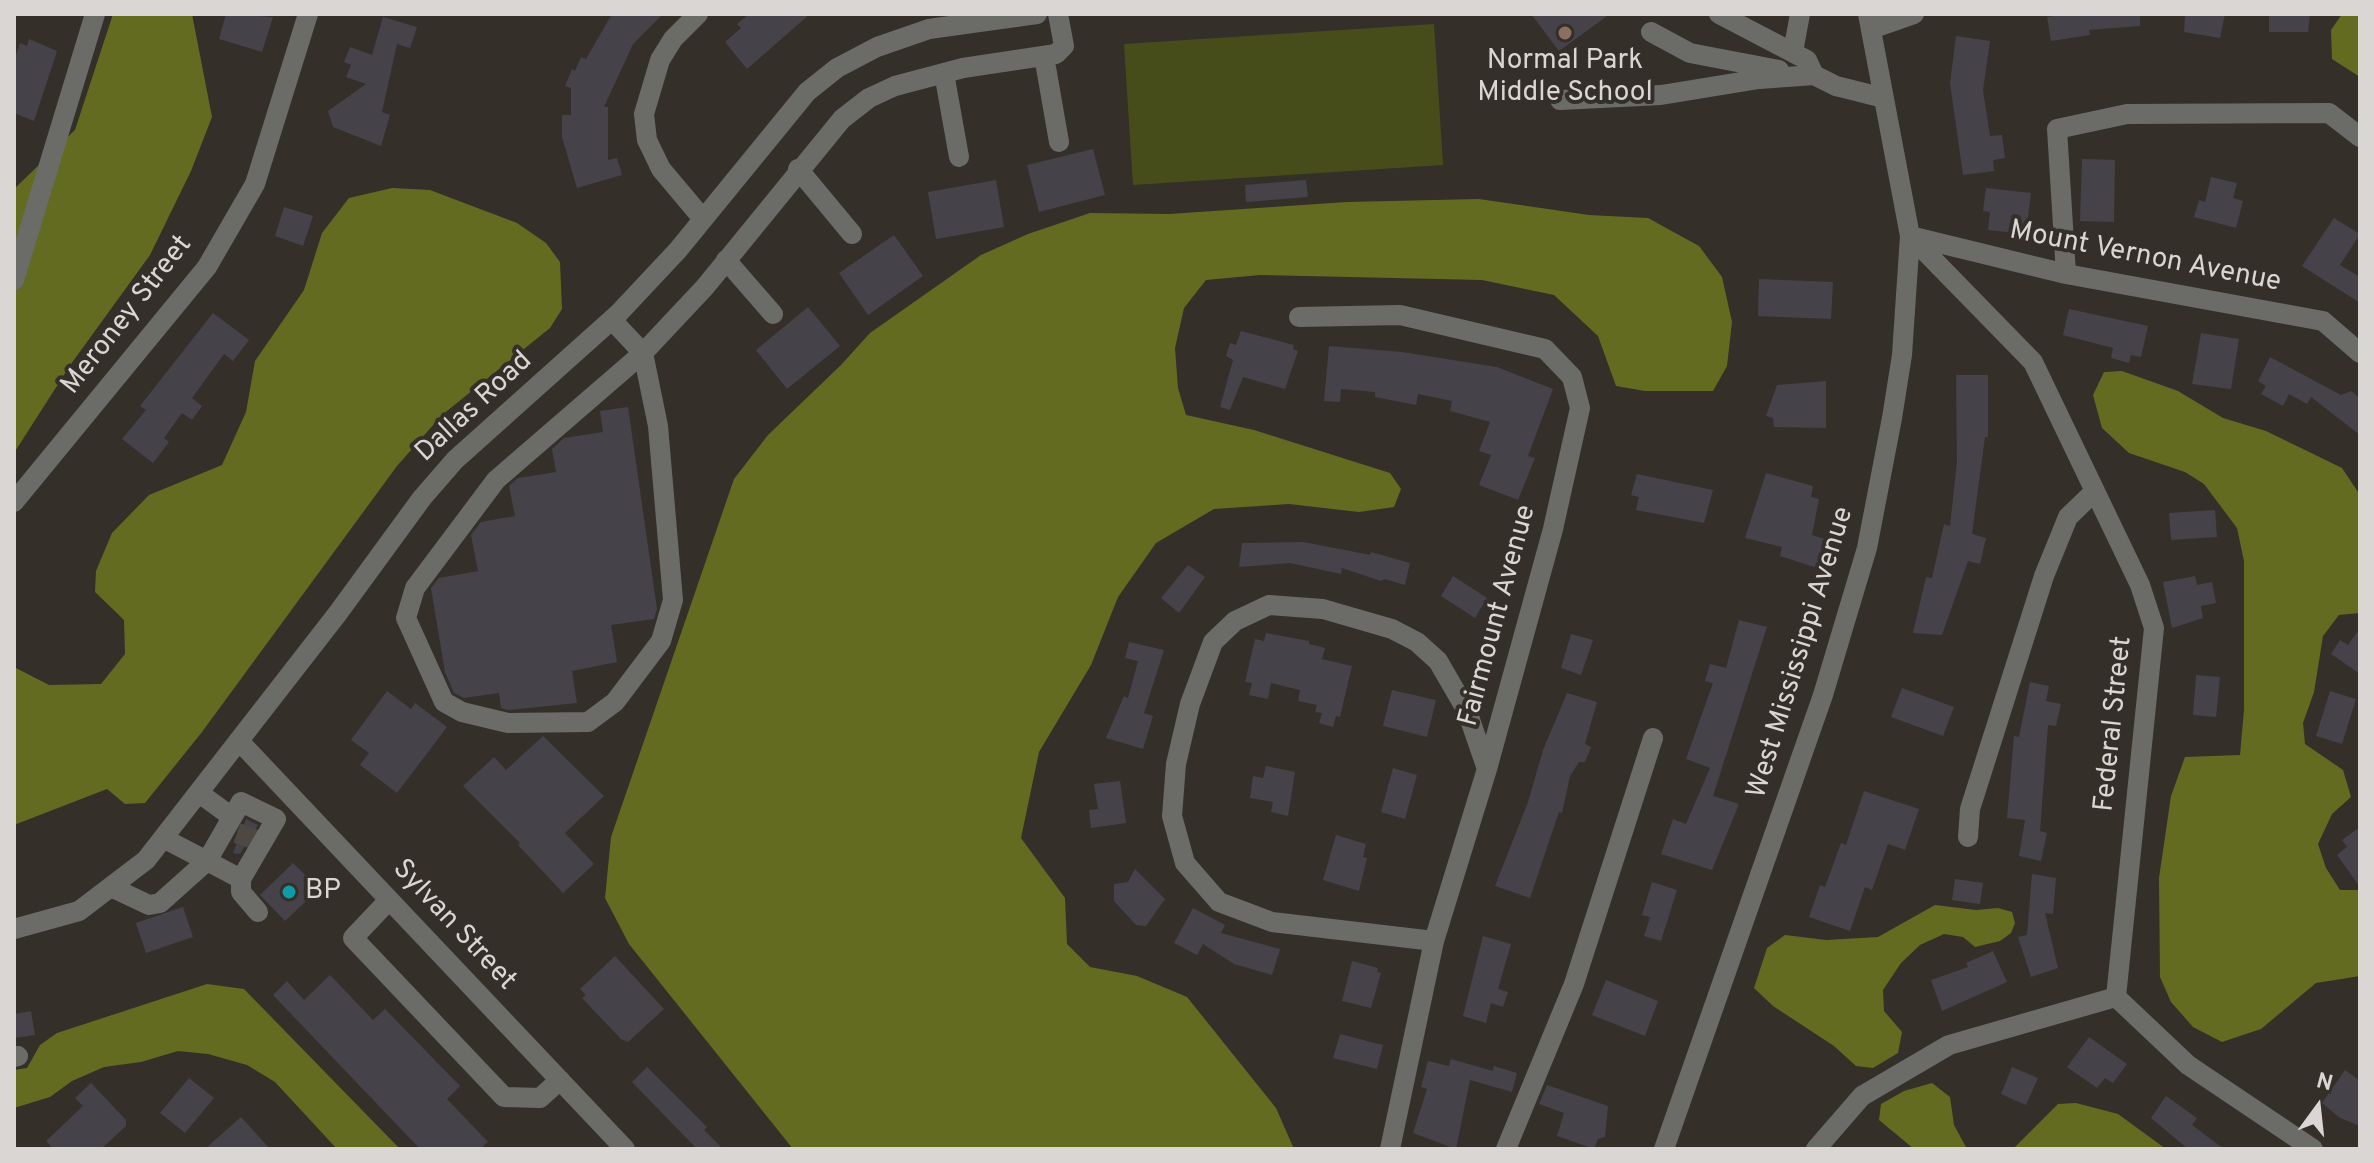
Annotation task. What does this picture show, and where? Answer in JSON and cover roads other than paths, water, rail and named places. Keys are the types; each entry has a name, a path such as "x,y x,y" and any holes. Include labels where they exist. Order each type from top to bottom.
{"street":[{"path":"14,280 95,14"},
{"name":"Meroney Street","path":"14,502 207,267 255,184 308,14"},
{"path":"698,14 673,39 660,60 644,114 647,140 661,169 703,219"},
{"name":"Dallas Road","path":"14,929 79,911 146,860 240,742 422,498 455,460 612,320 703,219 807,92 837,68 877,47 929,29 1037,14"},
{"path":"612,320 643,353 658,426 673,600 661,641 615,702 588,722 508,723 462,712 444,702 406,618 415,588 496,480 643,353 726,260 842,119 869,98 895,86 944,73 1056,54 1064,46 1058,14"},
{"path":"1719,14 1807,60 1814,75"},
{"path":"1793,52 1800,14"},
{"path":"1870,21 1914,14"},
{"name":"West Mississippi Avenue","path":"1664,1149 1797,776 1867,548 1902,355 1910,236 1870,21"},
{"path":"1651,32 1690,53 1730,63 1814,75 1836,86 1884,98"},
{"path":"1044,56 1059,142"},
{"path":"944,73 959,157"},
{"path":"1560,100 1661,95 1759,79 1814,75"},
{"path":"2066,274 2057,129 2127,114 2329,113 2360,137"},
{"path":"798,169 852,234"},
{"name":"Mount Vernon Avenue","path":"1910,236 2066,274 2323,321 2360,353"},
{"name":"Federal Street","path":"1910,236 2033,362 2140,585 2154,628 2116,997"},
{"path":"726,260 773,314"},
{"name":"Fairmount Avenue","path":"1299,317 1400,315 1545,349 1572,377 1580,408 1553,529 1487,769 1434,941 1390,1149"},
{"path":"1968,837 1974,795 2044,576 2068,517 2095,491"},
{"path":"1434,941 1272,922 1219,902 1185,863 1172,816 1176,764 1190,704 1213,642 1235,621 1269,605 1323,609 1392,629 1417,642 1438,661 1467,711 1487,769"},
{"path":"1506,1149 1574,984 1653,738"},
{"name":"Sylvan Street","path":"240,742 625,1149"},
{"path":"260,812 278,782"},
{"path":"199,793 243,833"},
{"path":"113,888 149,905 160,903 243,833 276,819 241,802 243,833 241,892 258,912"},
{"path":"163,838 241,879"},
{"path":"389,900 353,938 504,1097 540,1098 560,1080"},
{"path":"1816,1149 1862,1096 1949,1045 2116,997 2188,1065 2313,1149"}],"tunnel":[{"path":"237,833 256,840"}],"place":[{"name":"Normal Park Middle School","path":"1565,33"},
{"name":"BP","path":"289,892"}]}
